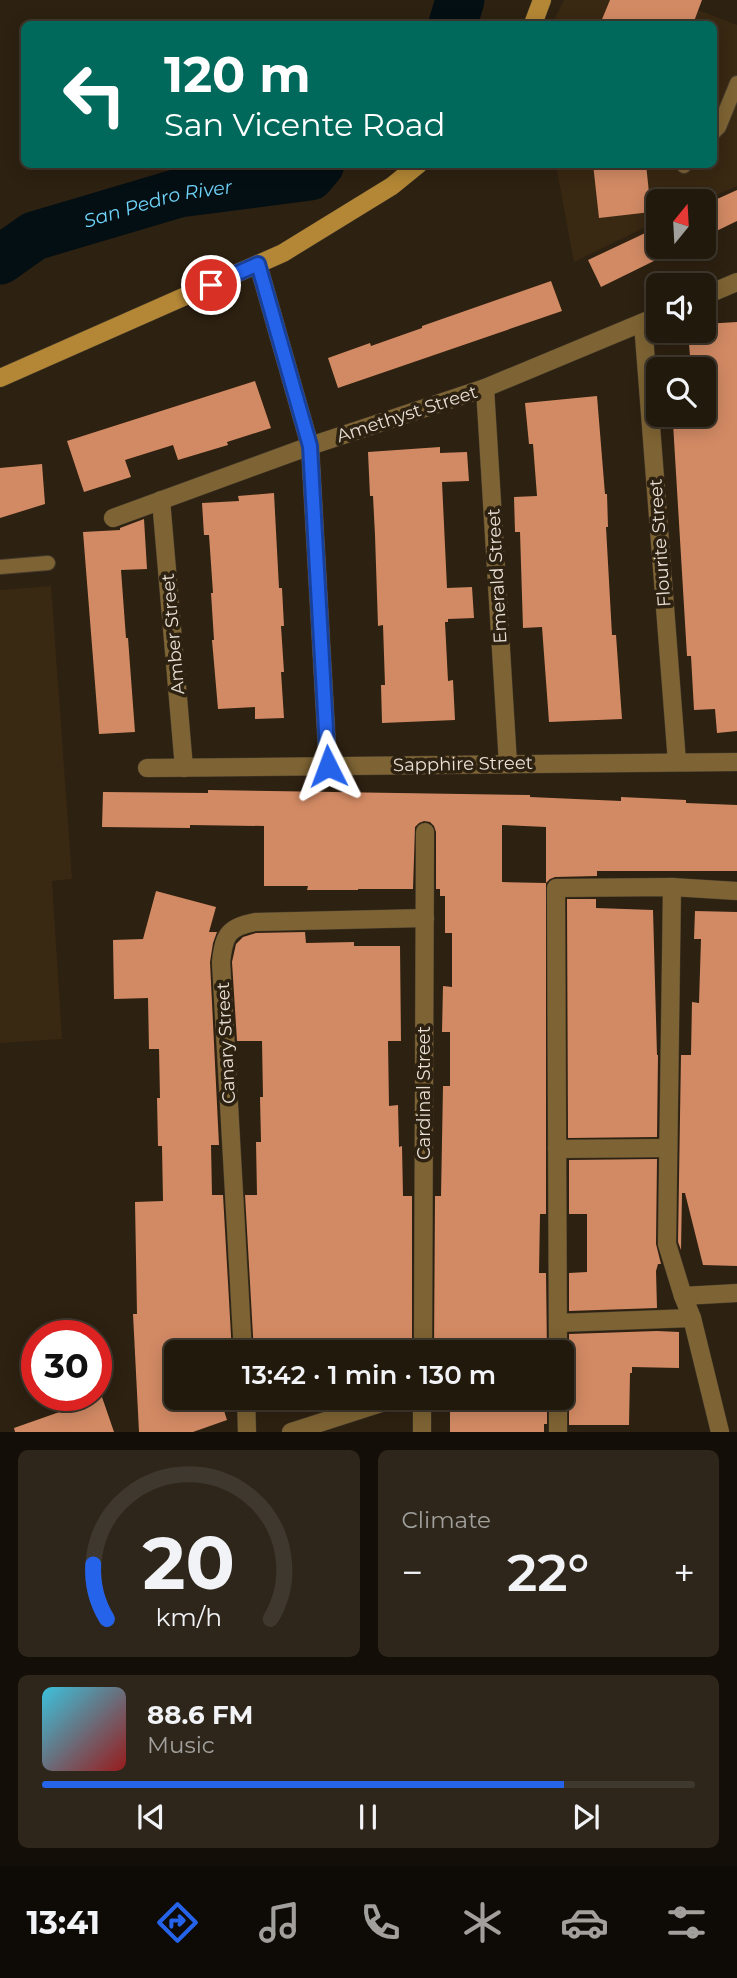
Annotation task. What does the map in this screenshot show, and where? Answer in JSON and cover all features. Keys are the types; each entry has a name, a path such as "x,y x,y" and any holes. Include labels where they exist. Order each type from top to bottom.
{"main road":[{"path":"534,21 542,0"},
{"path":"0,378 283,253 392,186 414,168"}],"street":[{"path":"258,264 310,446 328,766"},
{"path":"716,291 737,282"},
{"name":"Amethyst Street","path":"113,518 310,446 485,388 646,321"},
{"name":"Flourite Street","path":"651,343 677,762"},
{"name":"Emerald Street","path":"485,388 508,764"},
{"name":"Amber Street","path":"161,500 184,768"},
{"name":"Sapphire Street","path":"147,768 737,762"},
{"name":"Cardinal Street","path":"423,1340 425,832"},
{"path":"672,887 667,1244 692,1318 720,1432"},
{"path":"558,1340 556,888 672,887 737,891"},
{"name":"Canary Street","path":"242,1340 221,961 223,944 229,932 240,925 255,922 425,918"},
{"path":"557,1149 668,1148"},
{"path":"683,1296 737,1293"},
{"path":"558,1323 692,1318"},
{"path":"246,1410 247,1432"},
{"path":"291,1432 360,1410"},
{"path":"422,1410 422,1432"},
{"path":"558,1410 558,1432"}],"lane":[{"path":"717,126 737,83"},
{"path":"0,567 48,563"}],"shaded area":[{"path":"564,0 672,0 737,25 737,186 716,195 716,189 646,189 646,227 574,262 557,168 717,168 717,21 554,21"},
{"path":"51,586 72,879 52,881 62,1039 0,1043 0,590"}],"building":[{"path":"610,0 702,0 694,21 601,21"},
{"path":"593,168 646,168 649,189 646,189 646,213 599,218"},
{"path":"737,190 737,221 716,231 716,200"},
{"path":"646,233 646,259 658,259 601,287 588,260"},
{"path":"551,281 562,311 338,388 328,358 370,343 371,346"},
{"path":"737,322 737,731 717,733 715,709 694,710 691,656 687,656 673,427 716,427 716,357 690,357 689,343 716,343 716,323"},
{"path":"255,381 271,428 178,460 173,445 125,460 131,477 84,492 67,441"},
{"path":"597,396 607,494 606,527 612,635 616,635 622,719 549,722 542,627 523,628 520,532 515,532 514,497 537,496 533,444 529,444 525,403"},
{"path":"440,447 440,453 467,452 469,481 442,482 447,588 472,587 474,618 448,619 448,622 445,622 448,681 453,680 455,720 382,723 381,685 385,685 383,625 378,626 373,496 370,496 368,452"},
{"path":"42,464 45,504 0,518 0,468"},
{"path":"274,493 279,588 282,588 284,626 281,626 284,672 281,672 284,718 255,719 255,707 218,709 212,640 213,593 209,535 204,535 202,503 239,501 238,496"},
{"path":"144,519 147,569 121,570 135,732 99,734 83,532 120,530"},
{"path":"208,790 530,795 621,801 621,797 686,800 686,803 737,805 737,871 597,871 597,876 555,877 546,883 546,1214 540,1214 539,1273 546,1273 547,1340 434,1340 435,1196 441,1196 443,1086 450,1086 450,1032 442,1032 443,986 452,987 452,933 445,933 445,896 440,896 440,889 436,889 434,826 424,821 415,827 413,889 307,890 308,886 264,886 264,826 102,827 103,792 208,793","holes":["502,825 546,827 546,883 502,882"]},
{"path":"156,891 216,907 209,932 217,932 210,962 219,1145 211,1145 212,1195 223,1195 231,1340 164,1340 164,1410 224,1410 227,1420 193,1432 139,1432 133,1314 137,1314 135,1202 163,1201 162,1146 158,1146 159,1049 149,1049 148,998 114,999 113,940 143,939"},
{"path":"567,899 596,899 596,908 653,910 658,1055 657,1137 568,1138"},
{"path":"695,911 737,912 737,1266 703,1265 685,1193 682,1193 681,1250 678,1242 681,1055 691,1055 692,1002 699,1003 701,939 694,939"},
{"path":"305,932 306,943 354,942 354,946 400,946 401,1041 388,1041 389,1106 398,1105 403,1196 412,1196 412,1340 253,1340 245,1195 257,1195 256,1142 261,1142 260,1097 263,1097 262,1041 237,1041 232,962 236,944 243,937 256,933"},
{"path":"657,1159 656,1244 661,1264 658,1264 656,1271 657,1308 569,1311 569,1273 587,1272 587,1214 569,1214 569,1160"},
{"path":"679,1332 679,1368 632,1367 629,1425 569,1425 569,1410 574,1410 574,1340 569,1340 569,1334"},
{"path":"450,1410 547,1410 544,1432 450,1432"},
{"path":"62,1411 107,1411 114,1432 15,1432 14,1428"}],"waterway":[{"name":"San Pedro River","path":"454,21 460,0"},
{"name":"San Pedro River","path":"0,260 34,236 179,193 310,176 317,168"}],"route":[{"path":"211,285 258,264 310,446 328,766"}]}
